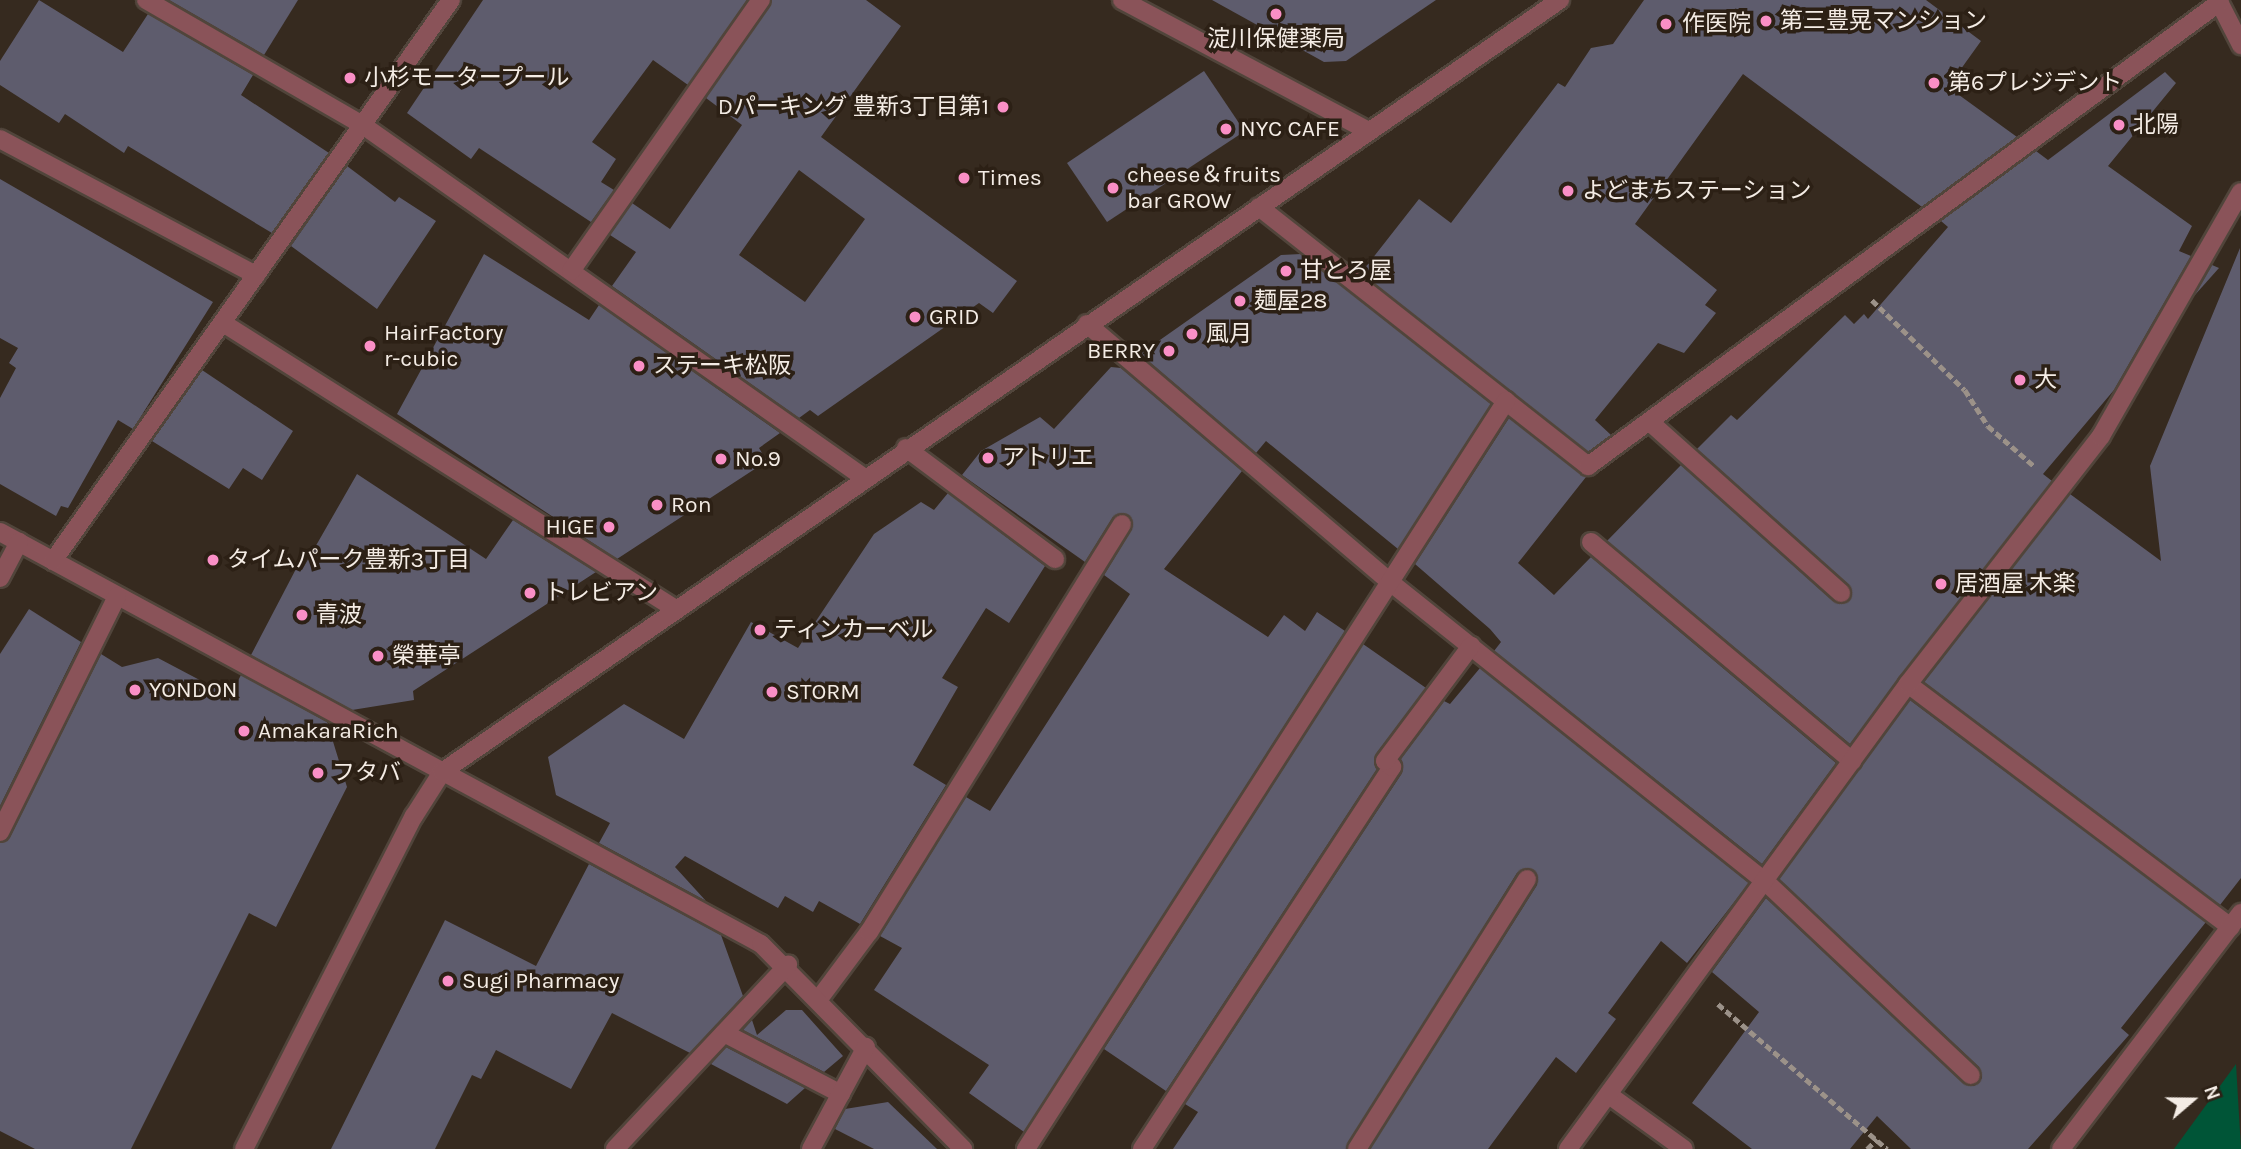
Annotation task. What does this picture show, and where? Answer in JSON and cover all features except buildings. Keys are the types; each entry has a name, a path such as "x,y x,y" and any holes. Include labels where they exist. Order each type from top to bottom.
{"street":[{"path":"146,0 364,126 863,477"},
{"path":"53,561 451,0"},
{"path":"571,271 761,0"},
{"path":"1122,0 1366,130"},
{"path":"244,1149 414,816 442,772 677,610 863,477 1366,130 1560,0"},
{"path":"1259,206 1588,466 1651,423 1846,275 2219,1 2241,45"},
{"path":"0,139 256,275"},
{"path":"1567,1149 1767,883 1908,684 2101,436 2241,192"},
{"path":"223,323 677,610"},
{"path":"1087,324 1390,582 1767,883 1971,1075"},
{"path":"1026,1149 1507,401"},
{"path":"1651,423 1841,593"},
{"path":"906,448 1055,559"},
{"path":"819,999 869,932 1122,524"},
{"path":"0,532 442,772 556,828 761,943 788,965 963,1149"},
{"path":"0,578 19,542"},
{"path":"1591,542 1852,761"},
{"path":"0,832 117,596"},
{"path":"1142,1149 1392,767 1385,761 1471,646"},
{"path":"1908,684 2236,920 2061,1149"},
{"path":"1357,1149 1527,878"},
{"path":"615,1149 788,965"},
{"path":"724,1032 841,1094"},
{"path":"811,1149 866,1047"},
{"path":"1609,1095 1684,1149"}],"path":[{"path":"1846,275 1965,390 1988,426 2061,489"},
{"path":"1693,983 1887,1149"},
{"path":"1867,1149 1877,1139"}],"green space":[{"path":"2236,1064 2241,1149 2174,1149"}],"place":[{"name":"淀川保健薬局","path":"1276,14"},
{"name":"第三豊晃マンション","path":"1766,21"},
{"name":"作医院","path":"1666,24"},
{"name":"小杉モータープール","path":"350,78"},
{"name":"第6プレジデント","path":"1934,83"},
{"name":"Dパーキング 豊新3丁目第1","path":"1003,107"},
{"name":"北陽","path":"2119,125"},
{"name":"NYC CAFE","path":"1226,129"},
{"name":"Times","path":"964,178"},
{"name":"cheese＆fruits bar GROW","path":"1113,188"},
{"name":"よどまちステーション","path":"1568,191"},
{"name":"甘とろ屋","path":"1286,271"},
{"name":"麺屋28","path":"1240,301"},
{"name":"GRID","path":"915,317"},
{"name":"風月","path":"1192,334"},
{"name":"HairFactory r-cubic","path":"370,346"},
{"name":"BERRY","path":"1169,351"},
{"name":"ステーキ松阪","path":"639,366"},
{"name":"大","path":"2020,380"},
{"name":"アトリエ","path":"988,458"},
{"name":"No.9","path":"721,459"},
{"name":"Ron","path":"657,505"},
{"name":"HIGE","path":"609,527"},
{"name":"タイムパーク豊新3丁目","path":"213,560"},
{"name":"居酒屋 木楽","path":"1941,584"},
{"name":"トレビアン","path":"530,593"},
{"name":"青波","path":"302,615"},
{"name":"ティンカーベル","path":"760,630"},
{"name":"榮華亭","path":"378,656"},
{"name":"YONDON","path":"135,690"},
{"name":"STORM","path":"772,692"},
{"name":"AmakaraRich","path":"244,731"},
{"name":"フタバ","path":"318,773"},
{"name":"Sugi Pharmacy","path":"448,981"}]}
